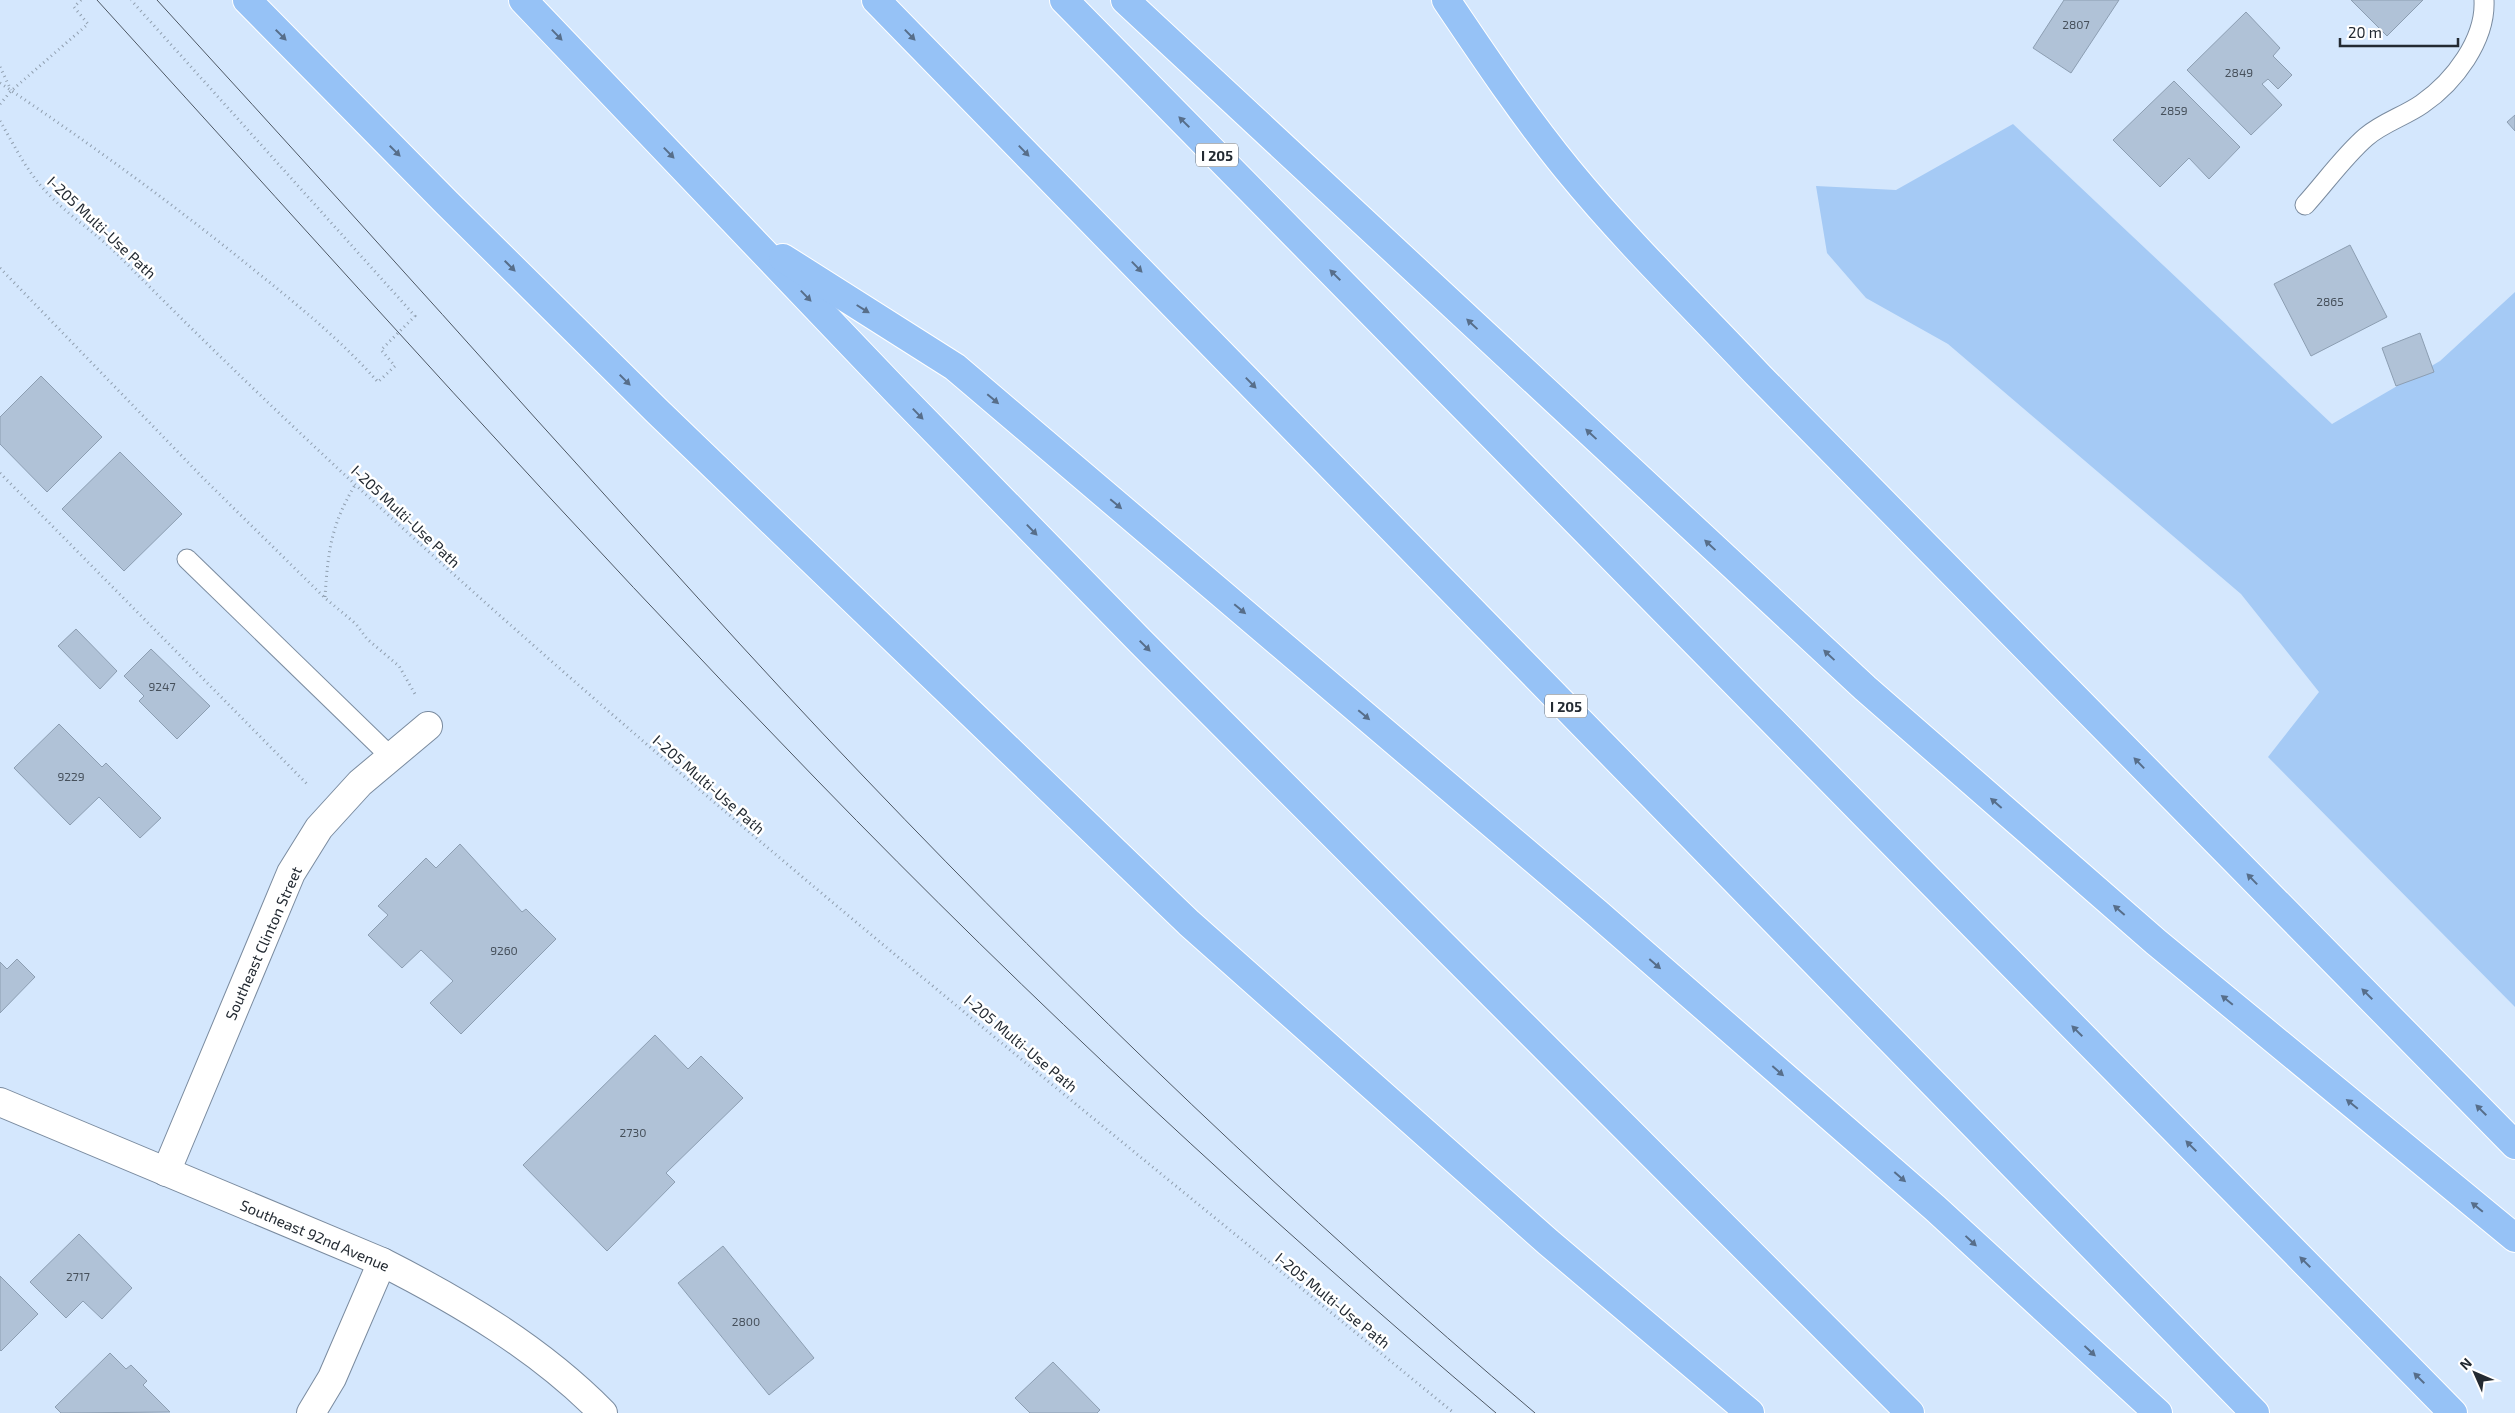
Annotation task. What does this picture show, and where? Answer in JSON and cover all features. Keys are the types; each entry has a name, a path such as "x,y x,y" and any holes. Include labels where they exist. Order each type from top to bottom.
{"highway":[{"path":"247,0 656,411 1189,923 1548,1242 1750,1413"},
{"path":"523,0 899,394 1141,642 1910,1413"},
{"name":"I 205","path":"876,0 2254,1413"},
{"name":"I 205","path":"1064,0 2453,1413"},
{"path":"1126,0 1865,688 2156,942 2515,1238"},
{"path":"1446,0 1517,104 1552,148 1638,248 1759,376 2515,1145"},
{"path":"748,236 955,367 1597,913 1935,1208 2158,1413"}],"street":[{"name":"Southeast Clinton Street","path":"166,1172 291,873 319,828 360,783 428,726"},
{"name":"Southeast 92nd Avenue","path":"0,1102 382,1262 434,1288 480,1316 554,1370 603,1413"},
{"path":"311,1413 332,1378 382,1262"}],"lane":[{"path":"2305,205 2367,136 2423,103 2452,78 2479,32 2485,10 2484,0"},
{"path":"187,559 391,757"}],"path":[{"path":"0,104 11,91 88,24 74,7 81,0"},
{"path":"0,83 93,147 203,228 347,347 378,382 395,366 381,350 415,316 130,0"},
{"path":"0,67 11,91"},
{"name":"I-205 Multi-Use Path","path":"0,121 40,186 63,209 108,245 173,311 355,484 485,604 744,829 1454,1413"},
{"path":"0,268 204,480 325,598 356,624 367,639 399,666 414,691 428,726"},
{"path":"0,473 334,811"},
{"path":"325,598 328,549 341,507 355,484"}],"shaded area":[{"path":"2013,124 2332,424 2440,361 2515,292 2515,1007 2268,757 2319,692 2241,594 1948,344 1866,298 1827,253 1816,186 1896,190"}],"building":[{"path":"2064,0 2119,0 2071,73 2033,48"},
{"path":"2351,0 2423,0 2387,36"},
{"path":"2246,12 2280,48 2273,56 2292,75 2278,89 2268,79 2262,84 2282,105 2251,135 2187,70"},
{"path":"2174,81 2240,147 2209,179 2189,158 2160,187 2113,140"},
{"path":"2515,115 2515,131 2507,122"},
{"path":"2350,245 2387,317 2311,356 2274,284"},
{"path":"2420,333 2434,372 2396,386 2382,348"},
{"path":"41,376 102,437 47,492 0,444 0,417"},
{"path":"120,452 182,514 124,571 62,509"},
{"path":"76,629 117,671 100,689 58,646"},
{"path":"151,649 210,706 177,739 139,701 144,696 124,676"},
{"path":"59,724 102,767 106,763 161,818 140,838 99,797 70,825 14,768"},
{"path":"460,844 522,912 526,909 556,939 461,1034 430,1003 453,981 421,950 402,968 368,935 388,915 378,906 426,858 436,868"},
{"path":"17,959 35,977 0,1013 0,962 7,969"},
{"path":"655,1035 688,1069 701,1056 743,1098 666,1173 675,1182 607,1251 523,1165"},
{"path":"79,1234 132,1288 102,1319 83,1301 66,1318 30,1282"},
{"path":"723,1246 814,1358 769,1395 678,1283"},
{"path":"0,1276 38,1314 1,1351 0,1350"},
{"path":"110,1353 126,1369 131,1365 147,1381 143,1385 170,1412 61,1413 55,1407"},
{"path":"1053,1362 1100,1410 1097,1413 1030,1413 1015,1398"}],"tram line":[{"path":"97,0 364,295 633,587 724,684 897,862 1148,1104 1320,1261 1496,1413"},
{"path":"157,0 741,645 945,861 1109,1024 1276,1183 1447,1338 1535,1413"}]}
